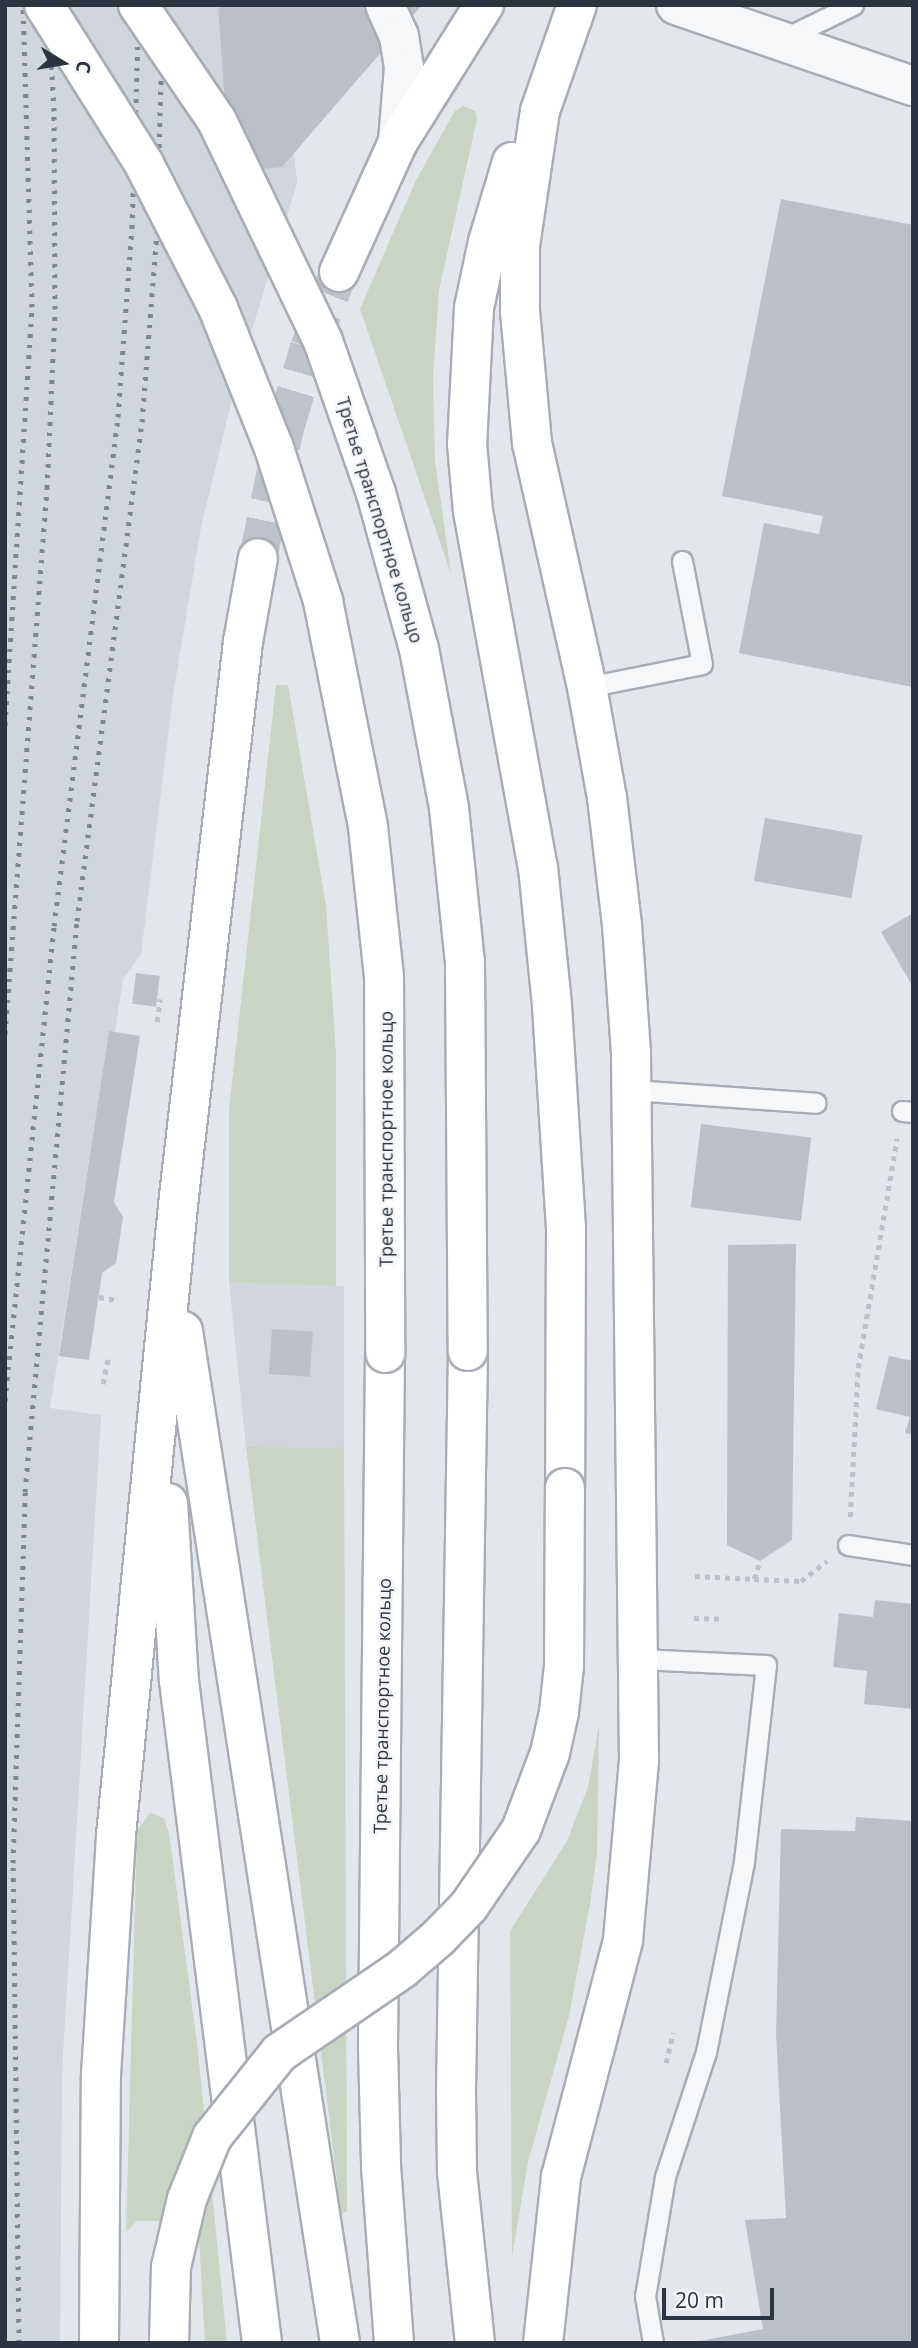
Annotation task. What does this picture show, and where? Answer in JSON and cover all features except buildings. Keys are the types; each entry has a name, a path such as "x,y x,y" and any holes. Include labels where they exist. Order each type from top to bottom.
{"main road":[{"name":"Третье транспортное кольцо","path":"44,5 143,162 218,308 270,437 323,601 366,814 384,977 386,1353 378,2048 381,2166 394,2343"},
{"name":"Третье транспортное кольцо","path":"138,5 217,121 323,341 376,493 419,649 449,808 464,962 468,1351 457,2172 475,2343"},
{"path":"339,272 398,142 484,5"},
{"path":"543,2343 561,2176 617,1975 629,1904 639,1761 632,1090 620,913 587,687 532,443 520,312 520,246 532,151 549,77 576,5"},
{"path":"169,2343 171,2267 187,2199 212,2137 279,2053 402,1969 470,1906 521,1830 550,1753 559,1712 564,1666 566,1228 552,1006 536,853 473,512 468,389 474,308 488,242 530,111 576,5"},
{"path":"99,2343 98,2170 110,1914 179,1196 243,642 258,558"},
{"path":"179,1196 180,1309 188,1384 340,2343"},
{"path":"168,1315 166,1451 179,1681 262,2343"}],"street":[{"path":"385,5 398,36 404,67 398,142"},
{"path":"676,5 913,86"}],"lane":[{"path":"780,40 853,5"},
{"path":"587,687 702,664 682,561"},
{"path":"632,1090 816,1103"},
{"path":"848,1545 913,1555"},
{"path":"639,1659 766,1665 744,1862 706,2052 665,2177 645,2296 653,2343"}],"path":[{"path":"157,1022 161,995"},
{"path":"695,1576 801,1581 848,1545 858,1367 907,1112"},
{"path":"99,1297 116,1300"},
{"path":"103,1384 108,1359"},
{"path":"754,1579 760,1561"},
{"path":"694,1618 719,1619"},
{"path":"666,2063 673,2033"}],"shaded area":[{"path":"5,5 279,5 297,183 238,375 201,527 173,695 141,954 123,979 115,1032 109,1032 50,1408 101,1415 62,2073 60,2343 5,2343"},
{"path":"229,1282 344,1286 344,1448 246,1447"}],"green space":[{"path":"463,106 475,111 477,119 439,290 433,377 435,461 451,574 360,309 416,180 455,111"},
{"path":"276,685 288,685 326,905 336,1052 336,1286 229,1282 229,1110"},
{"path":"246,1447 344,1448 347,2212 341,2213"},
{"path":"599,1725 597,1854 590,1904 569,2016 528,2162 512,2257 510,1931 567,1841 588,1787"},
{"path":"150,1813 164,1818 169,1833 197,2043 227,2343 205,2343 199,2239 188,2221 137,2221 126,2232 137,1831"}],"tunnel":[{"path":"258,558 285,428 309,348 339,272"}],"railway":[{"path":"5,725 32,307 23,5"},
{"path":"5,1034 47,488 55,309 54,111 48,5"},
{"path":"5,1401 54,926 118,417 132,228 139,5"},
{"path":"19,2343 13,1863 25,1492 77,921 142,422 157,231 163,5"}]}
